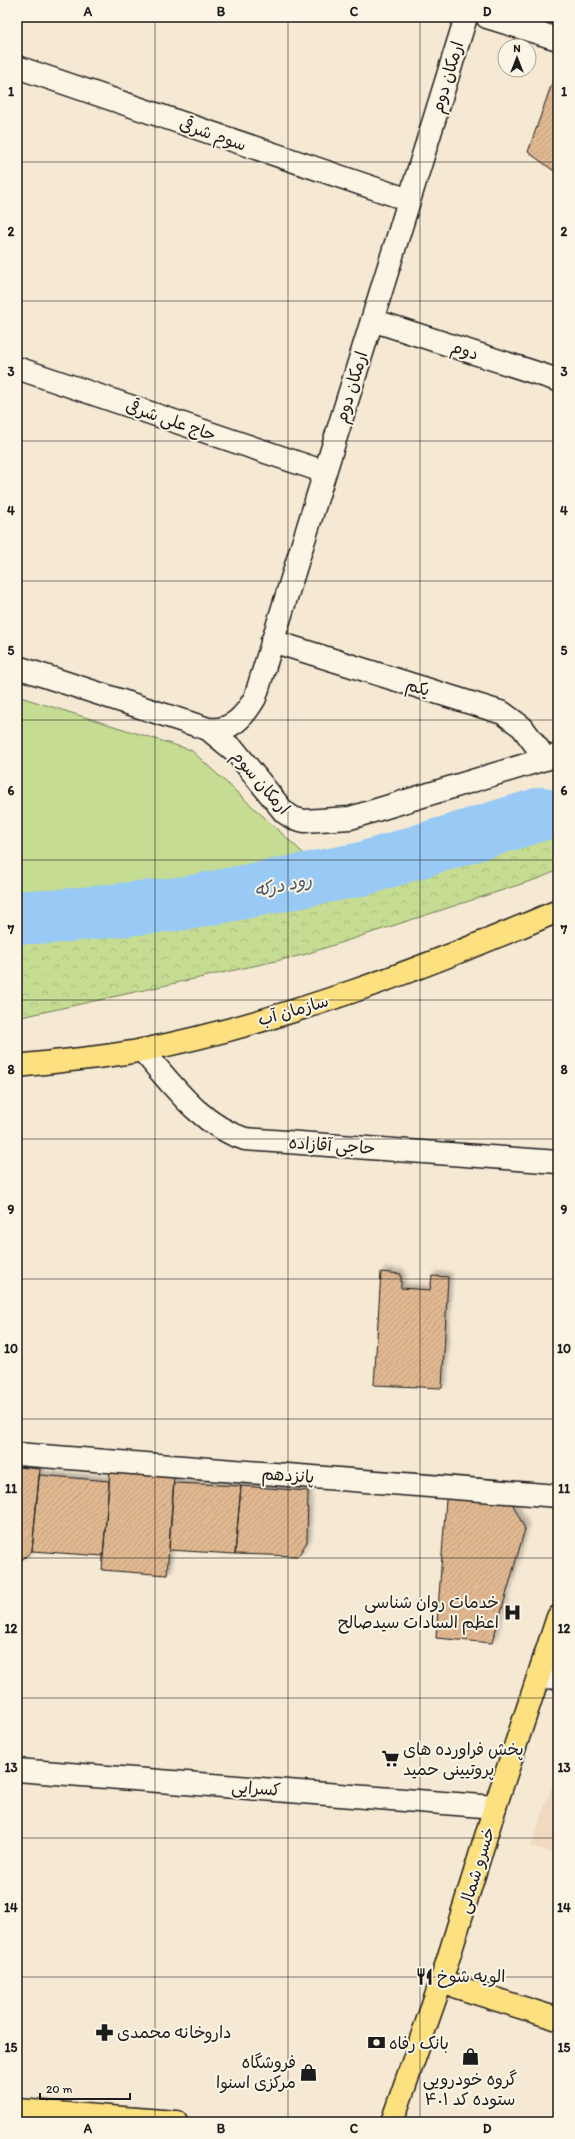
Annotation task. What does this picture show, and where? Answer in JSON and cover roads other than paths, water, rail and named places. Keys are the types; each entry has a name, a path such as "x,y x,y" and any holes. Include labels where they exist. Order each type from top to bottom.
{"main road":[{"name":"سازمان آب","path":"17,1066 142,1050 320,1004 472,948 558,911"},
{"name":"خسرو شمالی","path":"392,2122 442,1982 496,1807 548,1678 557,1621"},
{"path":"442,1982 558,2019"},
{"path":"17,2110 176,2122"}],"street":[{"name":"ارمکان دوم","path":"208,729 216,730 233,725 248,710 255,698 466,17"},
{"path":"487,17 558,39"},
{"name":"سوم شرقی","path":"17,67 409,200"},
{"name":"دوم","path":"372,320 558,380"},
{"name":"حاج علی شرقی","path":"17,368 324,472"},
{"name":"یکم","path":"272,641 503,713 522,727 552,757"},
{"name":"ارمکان سوم","path":"17,666 208,729 236,752 284,812 293,818 304,821 350,818 552,757"},
{"name":"حاجی آقازاده","path":"142,1050 196,1110 228,1134 245,1139 558,1162"},
{"name":"پانزدهم","path":"17,1454 558,1496"},
{"name":"کسرایی","path":"17,1770 496,1807"}],"waterway":[{"name":"رود درکه","path":"17,917 51,917 187,903 362,869 541,814"}],"place":[{"name":"خدمات روان شناسی اعظم السادات سیدصالح","path":"512,1612"},
{"name":"پخش فراورده های پروتیینی حمید","path":"390,1759"},
{"name":"الویه شوخ","path":"424,1976"},
{"name":"داروخانه محمدی","path":"104,2032"},
{"name":"بانک رفاه","path":"376,2043"},
{"name":"گروه خودرویی ستوده کد ۴۰۱","path":"470,2057"},
{"name":"فروشگاه مرکزی اسنوا","path":"309,2072"}]}
